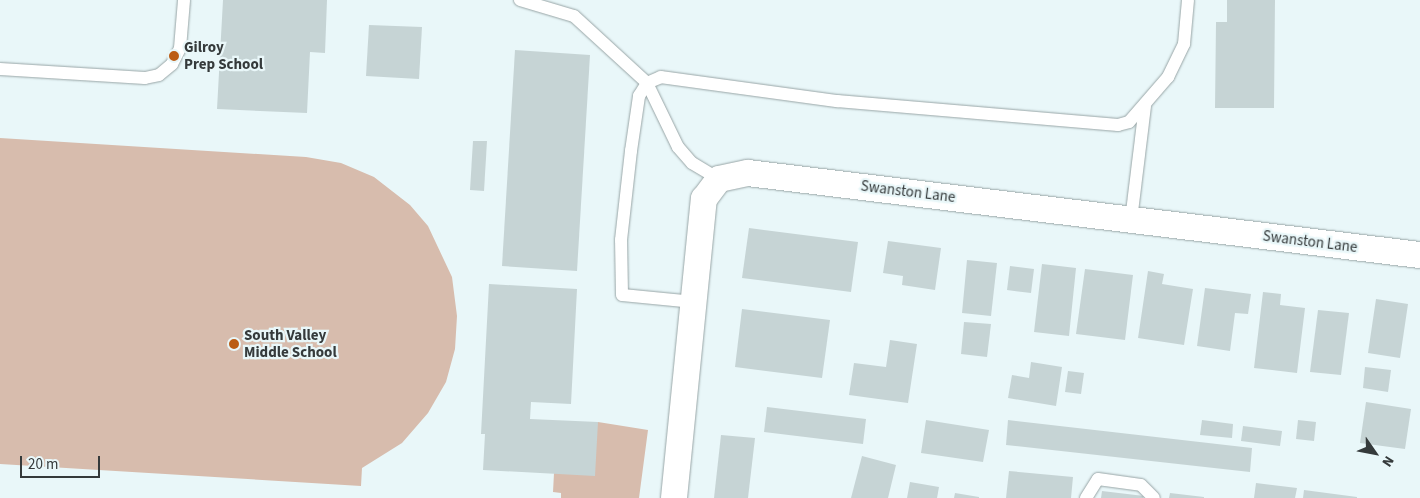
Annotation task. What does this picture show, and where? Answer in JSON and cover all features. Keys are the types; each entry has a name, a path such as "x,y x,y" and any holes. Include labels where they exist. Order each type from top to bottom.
{"street":[{"name":"Swanston Lane","path":"719,179 748,173 1420,255"},
{"path":"674,498 704,199 719,179"}],"lane":[{"path":"0,69 145,78 159,75 172,64 180,48 184,0"},
{"path":"520,0 574,16 647,83 678,147 692,163 719,179"},
{"path":"694,302 622,295 621,240 631,151 639,96 647,83 661,76 837,101 1118,125 1129,122 1145,106 1168,77 1184,44 1188,0"},
{"path":"1131,220 1145,106"},
{"path":"1086,498 1098,479 1141,485 1154,498"}],"shaded area":[{"name":"South Valley Middle School","path":"0,138 306,157 341,163 374,177 410,205 428,226 452,277 457,316 455,349 446,382 428,413 402,443 362,468 361,486 0,464"},
{"path":"598,422 648,430 639,498 561,498 561,493 553,492 554,473"}],"building":[{"path":"223,0 327,0 325,53 310,52 307,113 217,109"},
{"path":"1227,0 1275,0 1274,108 1215,108 1216,22 1227,22"},
{"path":"369,25 422,27 419,79 366,76"},
{"path":"515,50 590,55 577,271 502,266"},
{"path":"473,141 487,141 484,191 470,190"},
{"path":"749,228 858,242 851,292 742,278"},
{"path":"888,241 941,248 935,290 902,285 903,276 883,273"},
{"path":"967,260 997,263 991,316 962,313"},
{"path":"1042,264 1076,268 1069,336 1034,332"},
{"path":"1010,266 1034,269 1031,293 1007,290"},
{"path":"1085,269 1133,275 1125,340 1076,334"},
{"path":"1148,271 1164,274 1162,284 1193,289 1184,345 1138,338"},
{"path":"489,284 577,289 571,404 531,402 530,419 598,422 595,476 483,470 485,434 481,434"},
{"path":"1205,288 1251,294 1248,314 1235,313 1230,351 1197,346"},
{"path":"1263,292 1281,294 1280,305 1305,308 1297,373 1254,368"},
{"path":"1376,299 1408,304 1400,358 1368,353"},
{"path":"742,309 830,320 822,378 735,367"},
{"path":"1318,310 1349,313 1341,375 1310,372"},
{"path":"964,322 991,324 987,357 961,354"},
{"path":"890,340 917,344 908,403 849,395 854,363 886,367"},
{"path":"1031,362 1062,367 1056,406 1008,398 1012,375 1029,378"},
{"path":"1365,367 1391,370 1388,392 1363,388"},
{"path":"1068,371 1084,373 1081,394 1065,392"},
{"path":"1366,402 1411,409 1405,449 1360,443"},
{"path":"767,407 866,419 863,444 764,432"},
{"path":"926,420 989,430 983,462 921,453"},
{"path":"1008,420 1252,448 1250,472 1006,445"},
{"path":"1202,420 1233,424 1232,438 1200,435"},
{"path":"1298,420 1316,422 1314,441 1296,439"},
{"path":"1243,426 1282,431 1280,446 1241,441"},
{"path":"721,435 755,438 748,498 714,498"},
{"path":"862,456 896,465 888,498 851,498"},
{"path":"1009,471 1073,477 1071,498 1006,498"},
{"path":"910,482 939,487 937,498 907,498"},
{"path":"1256,483 1297,488 1295,498 1254,498"},
{"path":"1304,490 1357,497 1357,498 1303,498"},
{"path":"1102,491 1144,496 1143,498 1101,498"},
{"path":"955,493 979,497 979,498 954,498"},
{"path":"1170,493 1204,497 1204,498 1169,498"}],"place":[{"name":"Gilroy Prep School","path":"174,56"},
{"name":"South Valley Middle School","path":"234,344"}]}
